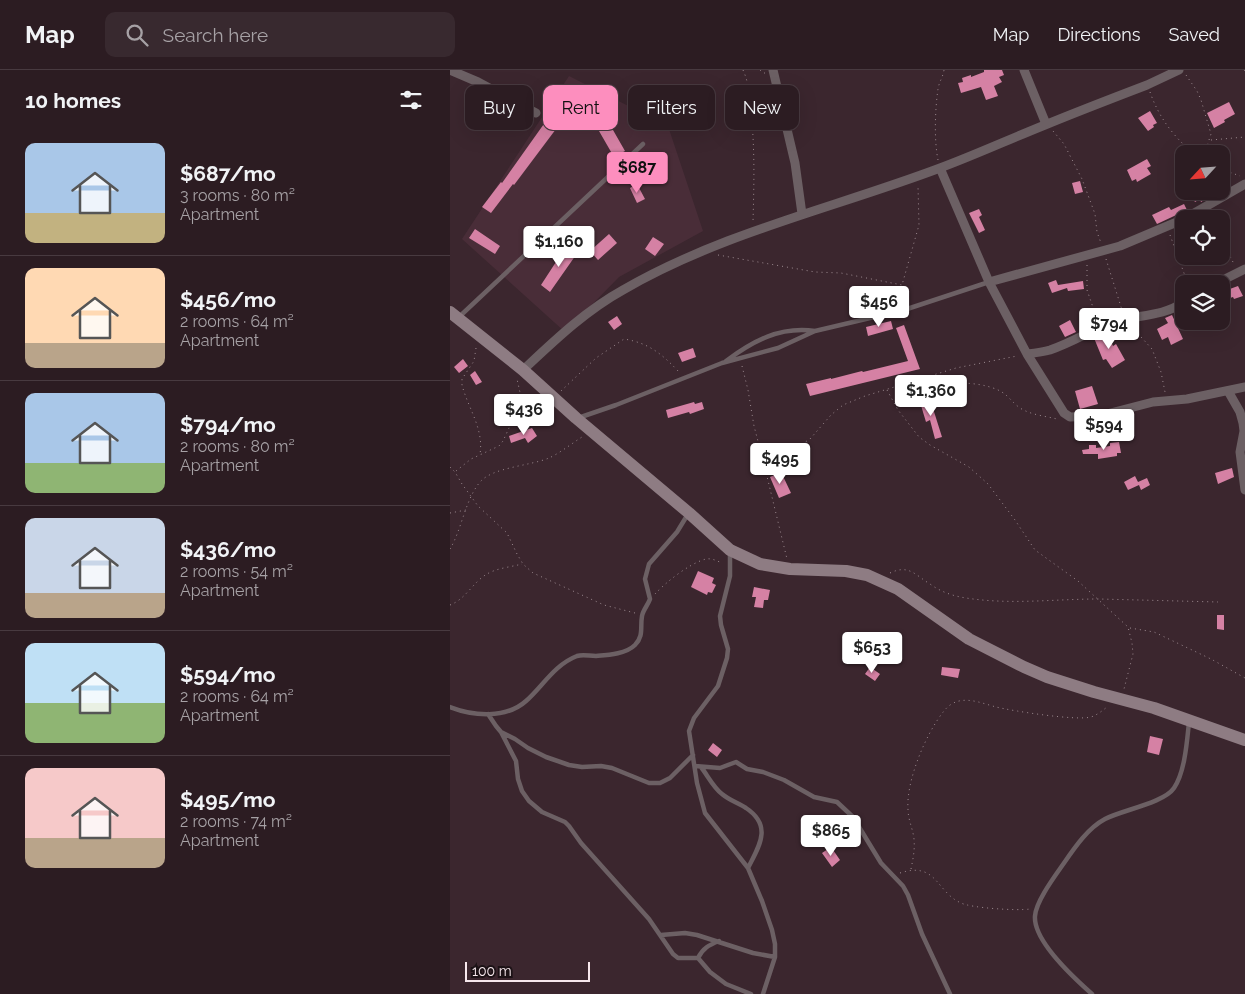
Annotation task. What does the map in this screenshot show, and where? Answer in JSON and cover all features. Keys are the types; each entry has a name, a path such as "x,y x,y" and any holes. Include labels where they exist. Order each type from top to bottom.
{"main road":[{"path":"454,315 689,512 730,550 760,564 790,569 846,571 868,574 928,609 969,638 1024,667 1047,677 1154,708 1245,740"}],"street":[{"path":"450,70 478,82 536,113"},
{"path":"773,70 795,164 802,214"},
{"path":"1024,70 1046,124"},
{"path":"518,367 621,290 695,254 802,214 940,168 1181,70"},
{"path":"940,168 989,282 1027,354 1059,407 1070,417 1099,416 1166,400 1187,399 1245,387"},
{"path":"1200,210 1245,184"},
{"path":"989,282 1103,251 1175,224"},
{"path":"1027,354 1048,350 1101,327 1125,319 1161,314 1175,307"},
{"path":"1228,391 1240,412 1243,423 1244,431 1240,452 1244,490"}],"lane":[{"path":"454,315 643,144"},
{"path":"576,418 722,363 778,348 816,331 904,310 989,282"},
{"path":"722,363 744,347 779,332 800,329 816,331"},
{"path":"450,707 469,713 488,714 508,711 525,702 554,670 579,655 594,656 631,649 641,635 642,614 650,599 645,579 649,564 677,532 689,512"},
{"path":"730,550 727,591 720,616 728,649 727,658 718,686 694,718 689,731 705,813 748,868 772,930 775,956 763,994"},
{"path":"488,714 501,732 516,760 522,791 529,801 542,812 565,822 569,826 581,843 649,919 673,954 678,958 698,958 710,972 726,984 751,994"},
{"path":"1092,994 1040,937 1035,922 1035,915 1048,886 1095,826 1116,814 1144,805 1173,790 1179,780 1190,720"},
{"path":"501,732 546,757 569,765 612,768 649,783 660,783 670,778 693,754"},
{"path":"695,766 720,768 736,762 747,769 763,772 784,780 814,797 837,802 853,817 881,863 908,895 922,934 950,994"},
{"path":"701,766 714,786 723,795 745,807 760,822 762,829 760,846 748,868"},
{"path":"661,935 685,933 719,941 753,953 775,956"},
{"path":"698,958 703,949 719,941"}],"path":[{"path":"743,70 750,100 753,133 752,233"},
{"path":"940,168 936,148 936,130 938,89 944,70"},
{"path":"1181,70 1197,91 1201,100 1211,134 1206,145"},
{"path":"1147,85 1167,127 1184,145"},
{"path":"1046,124 1060,139 1082,179 1095,214 1097,232 1116,286 1125,319 1152,350 1161,372 1166,400"},
{"path":"1210,140 1245,137"},
{"path":"1230,172 1245,178"},
{"path":"904,310 902,285 919,225 917,176"},
{"path":"1172,225 1170,235 1185,275"},
{"path":"1230,253 1241,271"},
{"path":"718,255 815,272 841,273 902,285"},
{"path":"1090,255 1086,267 1087,290 1101,327"},
{"path":"478,335 474,361 462,379 462,385 479,430 481,446 479,455"},
{"path":"554,398 596,358 624,339 636,341 655,349 684,378"},
{"path":"766,473 793,450 810,439 830,415 842,405 956,368 1027,354"},
{"path":"740,357 754,426 790,569"},
{"path":"455,472 471,459 499,446 503,441 521,402 518,367"},
{"path":"922,378 946,383 979,384 1005,392 1019,407 1030,412 1057,419 1070,417"},
{"path":"887,390 898,410 919,437 969,467 988,484 1035,550 1059,566 1098,599 1128,628 1133,654 1130,669 1116,698 1102,712 1090,717 1040,713 996,706 976,700 954,702 944,709 930,732 910,782 908,812 915,853 911,869"},
{"path":"450,549 481,480 488,475 550,457 592,431"},
{"path":"450,467 485,513 507,533 523,564 533,572 564,585 585,597 623,611 642,614"},
{"path":"450,513 467,510"},
{"path":"650,599 668,582 705,560 713,560 730,566"},
{"path":"450,605 466,595 486,574 523,564"},
{"path":"880,580 890,573 904,569 914,572 944,592 962,598 1012,602 1098,599 1218,602"},
{"path":"1128,628 1154,632 1210,658 1245,678"},
{"path":"892,875 911,869 922,871 933,877 954,899 962,904 983,908 1026,910 1038,907"}],"shaded area":[{"path":"569,76 587,85 563,85"},
{"path":"618,101 628,106 628,130 669,130 703,231 619,277 565,332 462,239 543,116 543,130 618,130"}],"building":[{"path":"984,70 1002,70 1004,75 999,77 1002,82 994,86 998,96 986,100 981,87 961,93 958,83 963,82 962,78 971,75 971,77 984,72"},
{"path":"1229,102 1235,114 1214,128 1207,113"},
{"path":"1150,111 1157,123 1148,131 1138,118"},
{"path":"543,125 543,130 555,130 491,213 482,207 502,183"},
{"path":"585,130 613,130 625,151 614,157 599,131"},
{"path":"1147,159 1151,166 1147,168 1151,174 1137,182 1136,179 1132,181 1127,170"},
{"path":"1080,181 1083,192 1075,194 1072,183"},
{"path":"637,184 645,199 637,203 630,188"},
{"path":"1184,204 1187,210 1175,210 1175,216 1157,224 1152,215 1169,207 1171,210"},
{"path":"979,209 982,215 979,217 985,230 979,233 969,213"},
{"path":"475,229 500,246 495,254 469,238"},
{"path":"609,234 617,243 598,260 590,251"},
{"path":"653,237 664,244 655,256 645,249"},
{"path":"567,245 578,252 550,292 541,285"},
{"path":"1056,280 1058,285 1083,281 1084,289 1068,291 1067,288 1052,293 1048,283"},
{"path":"1238,286 1243,296 1234,299 1233,297 1230,298 1230,289"},
{"path":"1172,315 1175,322 1175,330 1179,330 1183,339 1171,345 1168,337 1162,340 1157,329 1168,323 1165,318"},
{"path":"617,316 622,324 614,330 608,322"},
{"path":"1070,320 1076,332 1065,337 1059,326"},
{"path":"891,321 893,329 868,336 866,327"},
{"path":"904,325 920,369 810,396 806,384 908,361 896,328"},
{"path":"1107,332 1113,346 1116,344 1125,360 1112,368 1106,359 1103,360 1094,338"},
{"path":"693,348 696,357 682,362 678,353"},
{"path":"463,359 468,366 459,373 454,367"},
{"path":"475,371 482,382 476,385 470,375"},
{"path":"1092,386 1098,404 1080,409 1075,391"},
{"path":"930,399 942,437 935,439 930,420 926,422 920,402"},
{"path":"694,402 695,404 702,402 704,409 668,418 666,410"},
{"path":"532,428 537,436 528,443 525,438 511,443 509,436"},
{"path":"1119,442 1121,453 1117,453 1117,456 1098,459 1098,454 1083,454 1082,450 1089,449 1089,445 1096,445 1096,448 1110,446 1110,443"},
{"path":"1232,468 1234,477 1218,484 1215,473"},
{"path":"781,472 791,493 779,498 770,477"},
{"path":"1135,476 1138,482 1147,478 1150,485 1141,490 1139,485 1128,490 1124,482"},
{"path":"698,571 714,578 712,583 716,585 712,593 708,592 707,595 691,587"},
{"path":"754,587 770,590 768,600 764,600 763,608 754,607 756,597 752,597"},
{"path":"1217,615 1224,615 1224,630 1217,629"},
{"path":"870,667 880,674 875,681 865,674"},
{"path":"942,667 960,669 958,678 941,675"},
{"path":"1150,736 1163,739 1159,755 1147,752"},
{"path":"713,743 722,750 717,757 708,750"},
{"path":"831,847 840,860 832,867 822,853"}]}
